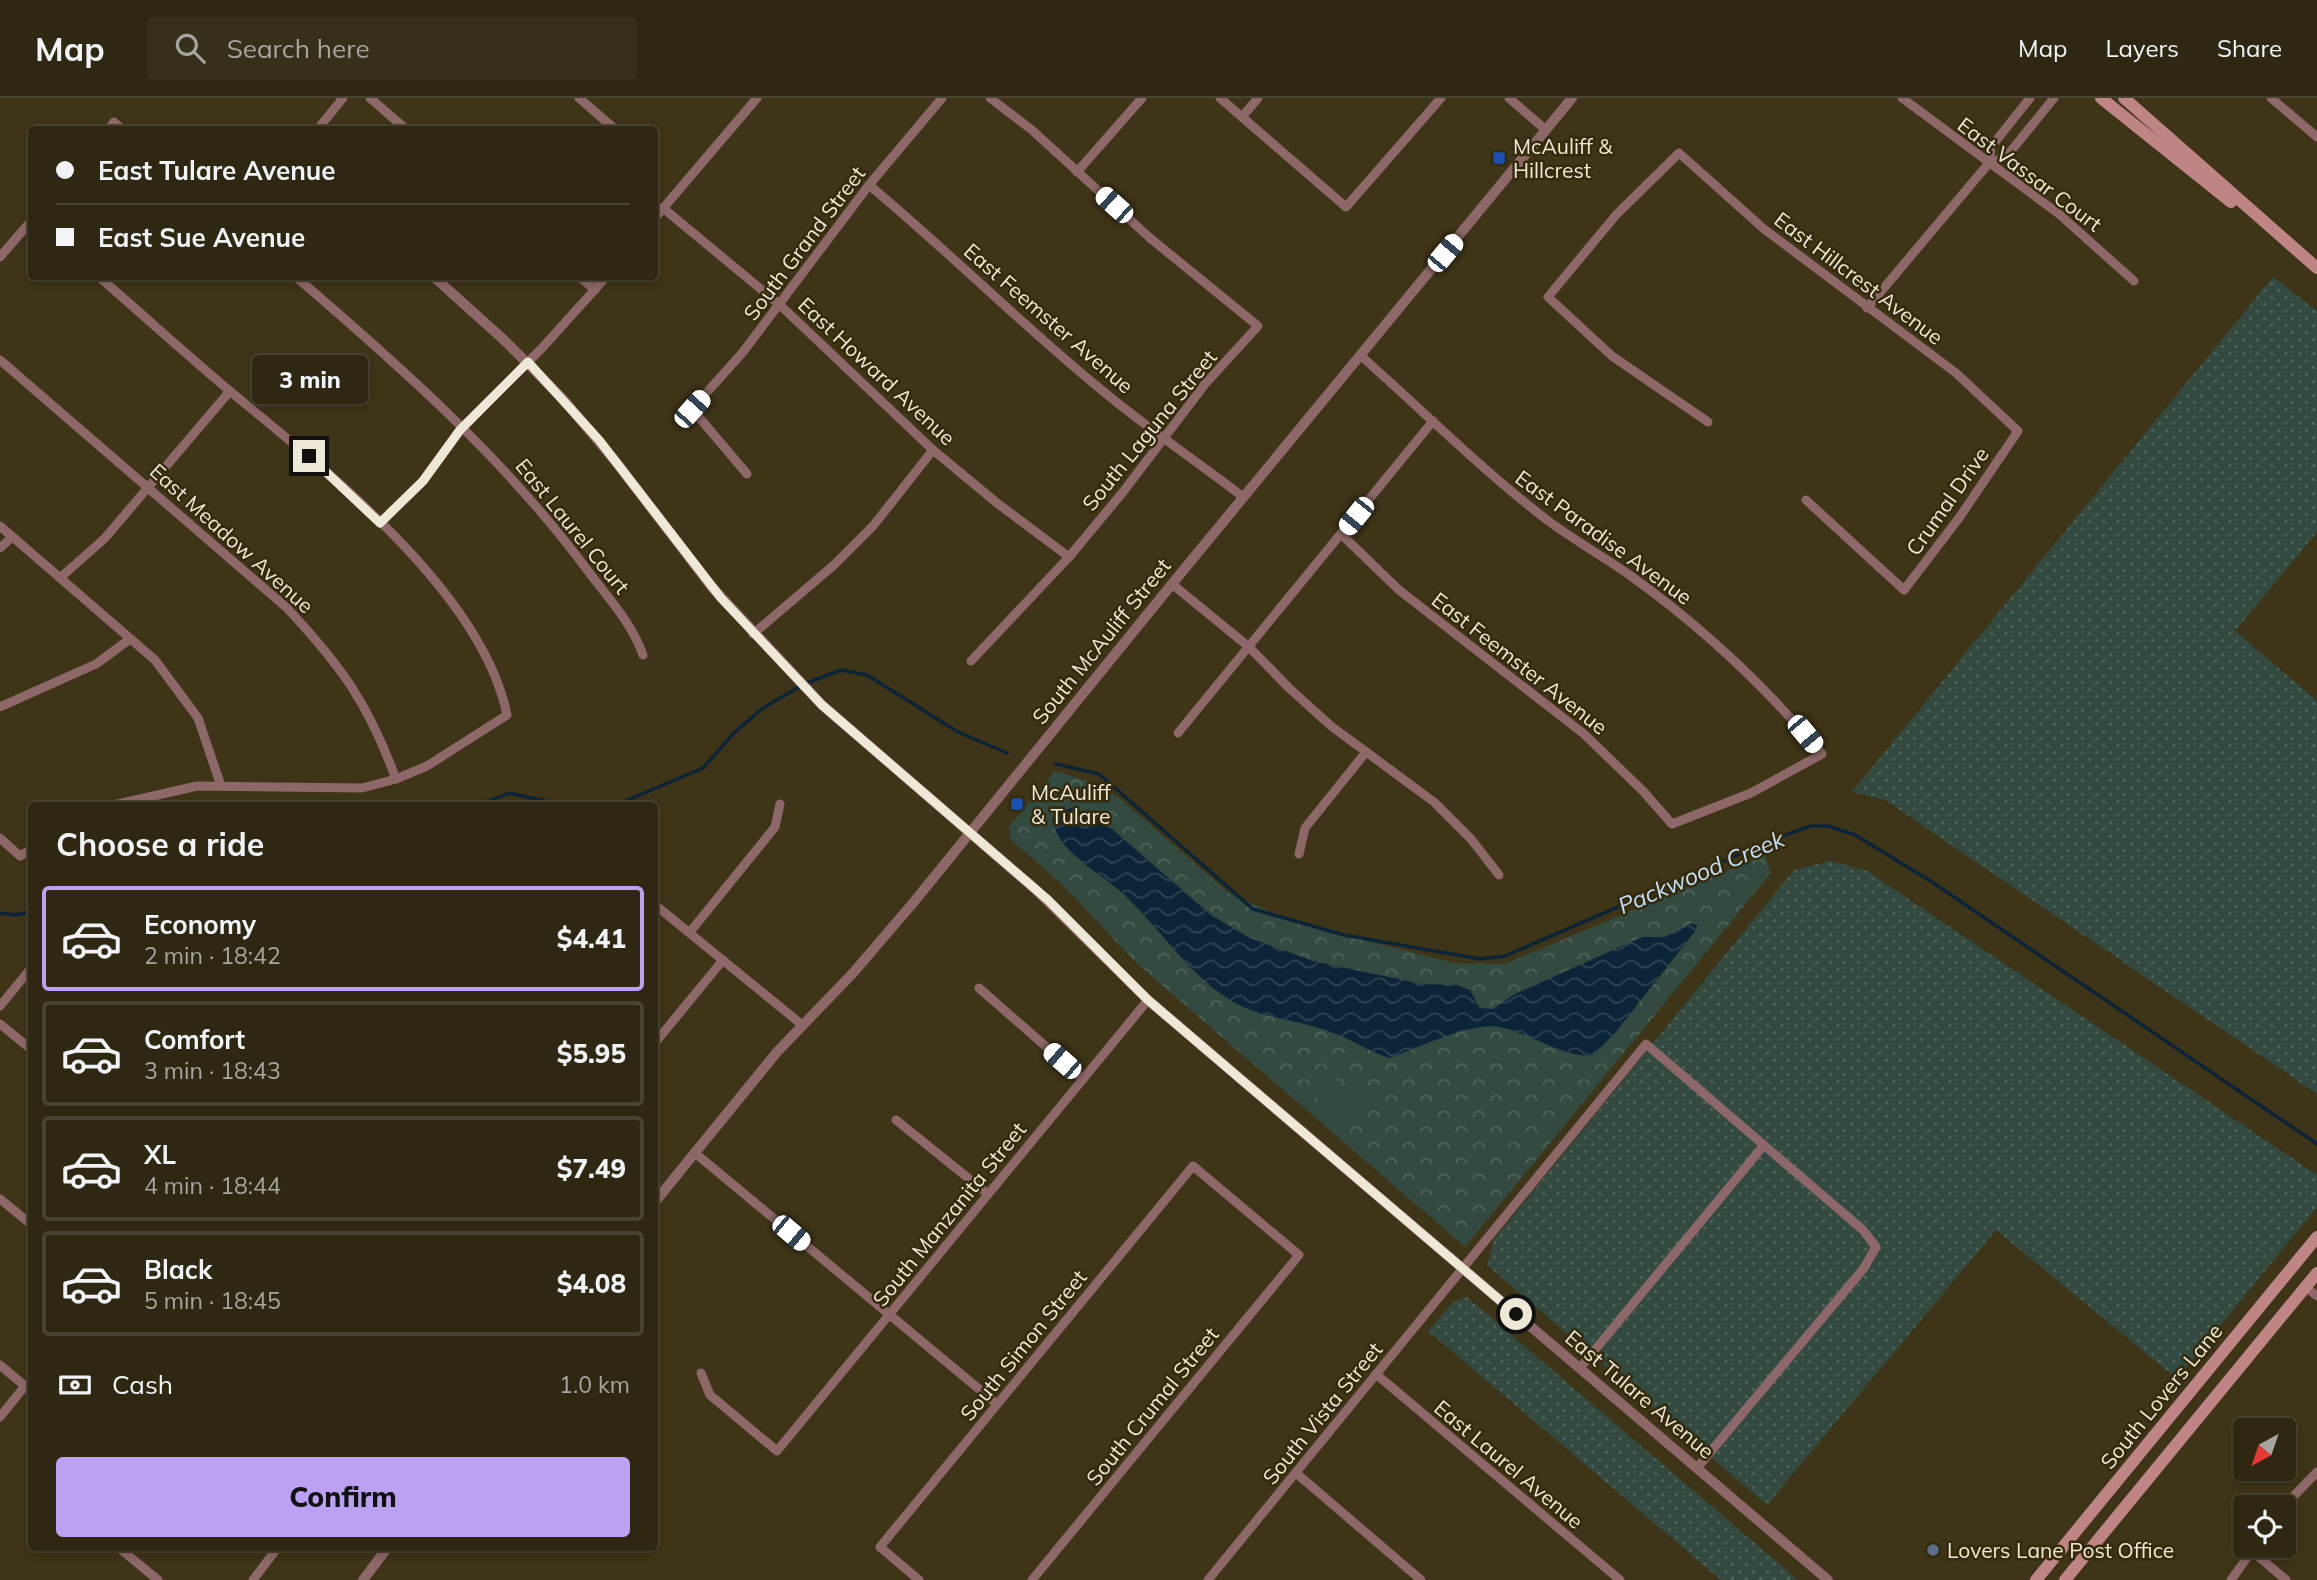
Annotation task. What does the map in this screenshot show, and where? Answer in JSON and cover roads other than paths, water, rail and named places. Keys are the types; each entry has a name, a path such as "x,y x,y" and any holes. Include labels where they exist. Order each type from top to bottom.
{"main road":[{"path":"2101,98 2179,163 2317,268"},
{"path":"2124,98 2301,255"},
{"name":"South Lovers Lane","path":"2036,1580 2317,1237"},
{"name":"South Lovers Lane","path":"2065,1580 2317,1273"}],"street":[{"path":"320,126 343,98"},
{"path":"370,98 402,126"},
{"path":"579,98 611,126"},
{"path":"658,214 757,98"},
{"name":"South Grand Street","path":"747,474 692,409 780,305 869,186 942,98"},
{"path":"990,98 1077,172 1142,98"},
{"path":"1220,98 1346,207 1441,98"},
{"path":"1242,117 1258,98"},
{"path":"1509,98 1546,130"},
{"name":"South McAuliff Street","path":"658,1198 801,1024 882,941 1572,98"},
{"name":"East Vassar Court","path":"1902,98 2059,214 2134,281"},
{"path":"1989,163 1991,147 2030,98"},
{"path":"1867,308 1989,163 2006,157 2054,98"},
{"path":"2271,98 2317,137"},
{"name":"East Hillcrest Avenue","path":"1708,422 1612,356 1548,297 1616,215 1679,153 1763,229 1956,373 2018,431"},
{"name":"South Laguna Street","path":"971,661 1069,557 1123,492 1163,436 1258,326 1150,239 1077,172"},
{"name":"East Feemster Avenue","path":"869,186 931,237 1060,355 1243,497"},
{"name":"East Howard Avenue","path":"663,208 780,305 933,450 1069,557"},
{"path":"0,257 28,225"},
{"path":"103,280 230,391 329,472 436,583 464,622 488,665 508,715 427,766 396,779 362,788 221,786 159,792 124,802"},
{"path":"300,280 464,426"},
{"name":"East Tulare Avenue","path":"437,280 528,362 599,440 704,577 753,634 810,693 1048,900 1148,1000 1828,1580"},
{"path":"584,280 595,290"},
{"path":"380,523 418,486 464,426 604,280"},
{"name":"East Paradise Avenue","path":"1360,355 1480,465 1549,521 1632,577 1730,656 1789,714 1822,754 1751,793 1672,824"},
{"name":"East Meadow Avenue","path":"0,360 287,608 325,649 359,694 380,734 396,779"},
{"path":"60,578 104,537 230,391"},
{"path":"1178,733 1433,421"},
{"name":"East Laurel Court","path":"464,426 525,491 568,544 636,635 643,655"},
{"name":"Crumal Drive","path":"1806,500 1904,590 1959,518 2018,431"},
{"path":"753,634 834,565 873,526 933,450"},
{"path":"0,526 155,660 198,718 221,786"},
{"name":"East Feemster Avenue","path":"1341,534 1399,590 1584,734 1643,790 1672,824"},
{"path":"0,548 12,537"},
{"path":"1172,584 1250,647 1289,688 1366,752 1433,802 1471,839 1499,874"},
{"path":"0,707 96,664 130,639"},
{"path":"1300,854 1304,828 1366,752"},
{"path":"690,932 775,827 779,804"},
{"path":"0,838 20,856 28,851"},
{"path":"658,907 801,1024"},
{"path":"658,1039 723,960"},
{"path":"0,1006 28,971"},
{"path":"979,988 1083,1079"},
{"name":"South Manzanita Street","path":"701,1373 710,1395 777,1451 1148,1000"},
{"path":"0,1024 28,1047"},
{"name":"South Vista Street","path":"1208,1580 1646,1044 1764,1145"},
{"path":"896,1120 988,1194"},
{"path":"1580,1368 1764,1145 1863,1230 1876,1247 1864,1268 1697,1468"},
{"path":"695,1153 997,1405"},
{"name":"South Crumal Street","path":"1032,1580 1299,1255 1193,1166"},
{"name":"South Simon Street","path":"919,1580 880,1547 1193,1166"},
{"path":"0,1199 28,1222"},
{"path":"2306,1287 2317,1296"},
{"path":"0,1365 25,1386 0,1417"},
{"name":"East Laurel Avenue","path":"1376,1374 1620,1580"},
{"path":"2295,1495 2317,1472"},
{"path":"1296,1473 1421,1580"},
{"path":"123,1551 158,1580"},
{"path":"253,1580 275,1551"},
{"path":"363,1580 385,1551"},
{"path":"2231,1580 2247,1558"},
{"path":"2264,1558 2286,1580"}],"water":[{"path":"1070,808 1097,816 1211,915 1250,938 1313,961 1422,984 1457,985 1470,990 1480,1008 1493,1009 1515,994 1642,937 1665,937 1692,923 1697,925 1696,930 1615,1033 1592,1056 1568,1052 1511,1030 1487,1026 1459,1032 1390,1058 1331,1032 1254,1011 1214,989 1134,904 1079,860 1062,842 1052,819"}],"waterway":[{"name":"Packwood Creek","path":"623,802 703,768 735,732 763,708 804,684 841,670 867,675 958,732 1007,753"},
{"name":"Packwood Creek","path":"1056,764 1099,774 1253,909 1344,935 1480,959 1505,956 1777,838 1811,826 1828,826 1855,835 1929,880 2317,1144"},
{"name":"Packwood Creek","path":"486,802 509,793 550,802"},
{"name":"Packwood Creek","path":"0,913 15,915 28,913"}],"place":[{"name":"McAuliff & Hillcrest","path":"1499,158"},
{"name":"McAuliff & Tulare","path":"1017,804"},
{"name":"Lovers Lane Post Office","path":"1933,1550"}]}
